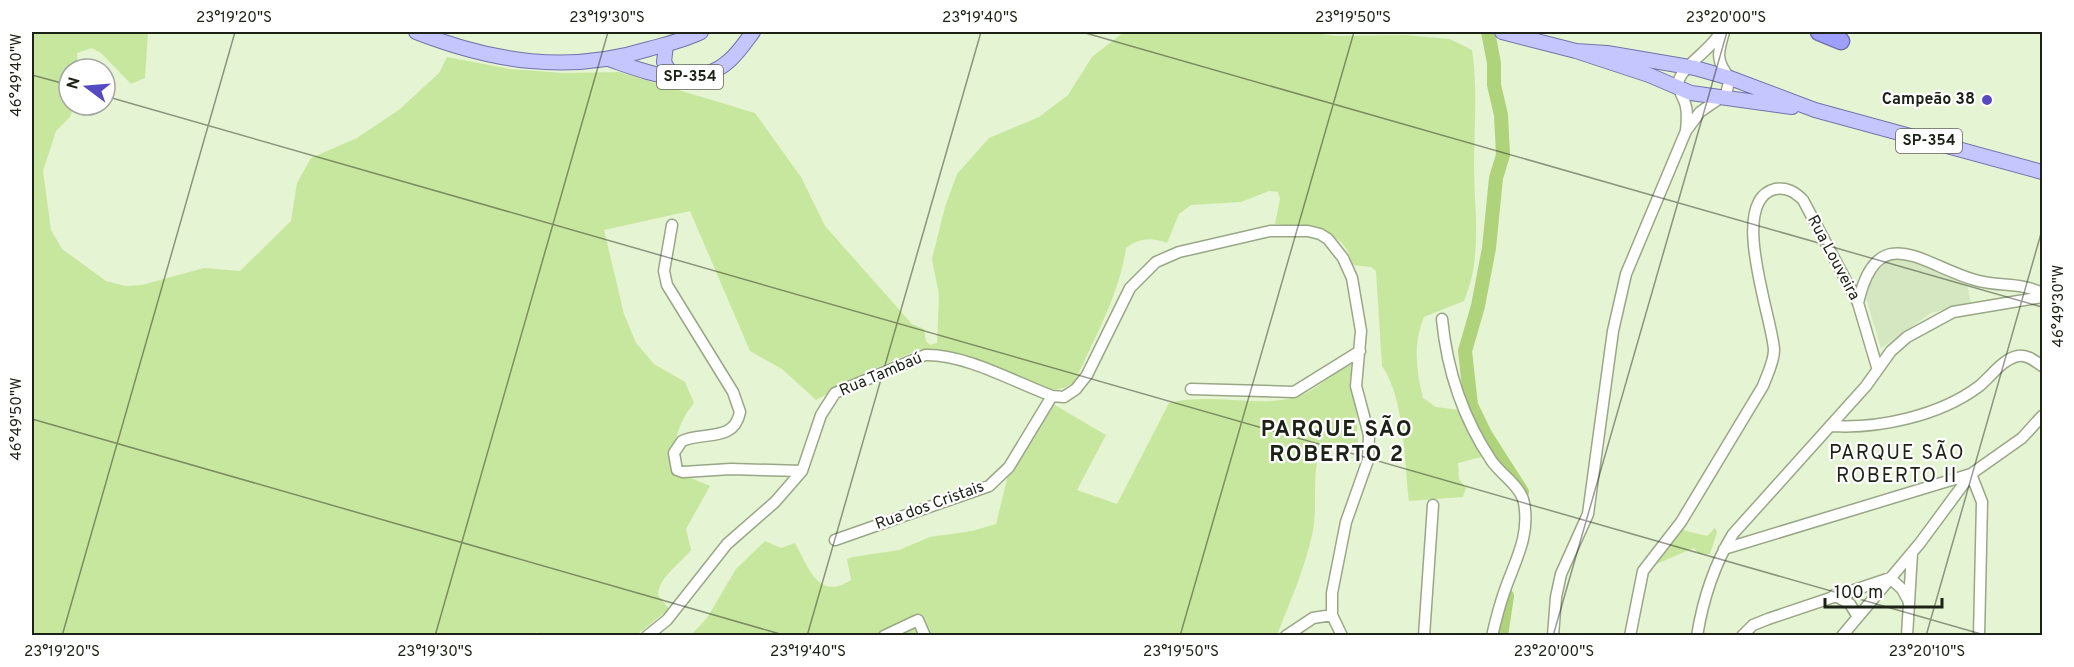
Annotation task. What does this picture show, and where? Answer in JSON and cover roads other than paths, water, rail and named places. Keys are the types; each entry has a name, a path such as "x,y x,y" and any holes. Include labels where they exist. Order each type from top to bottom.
{"highway":[{"path":"1820,32 1841,41"}],"main road":[{"name":"SP-354","path":"416,32 456,47 501,59 560,64 611,60 666,45 701,32"},
{"name":"SP-354","path":"1508,33 1576,51 1649,75 1678,88 1721,99 1815,110"},
{"name":"SP-354","path":"611,60 648,73 673,78 689,78 730,60 747,34"},
{"path":"666,45 664,62 673,78"},
{"name":"SP-354","path":"1576,51 1607,53 1687,66 1730,78 1815,110 2043,172"}],"street":[{"path":"1686,131 1687,113 1678,88 1680,76 1687,66 1711,47 1722,32"},
{"path":"1553,636 1558,585 1588,514 1621,292 1632,259 1686,131 1700,112 1726,94 1730,78 1721,68 1717,57 1722,32"},
{"name":"Rua Louveira","path":"1630,636 1642,571 1681,522 1763,386 1770,368 1774,351 1757,274 1755,249 1758,201 1770,190 1781,188 1797,194 1803,200 1858,303 1877,367"},
{"path":"672,225 664,271 667,285 733,392 740,412 734,427 726,433 682,441 674,453 677,470 683,472 731,469 802,471"},
{"path":"1052,396 1065,397 1076,389 1087,375 1130,288 1156,262 1179,252 1270,231 1320,234 1335,247 1352,278 1360,319 1360,351 1356,386 1369,435 1370,448 1340,551 1331,603 1332,615 1342,636"},
{"path":"1858,303 1862,283 1870,269 1883,257 1894,253 1920,257 1978,281 2021,285 2043,295"},
{"path":"1697,636 1706,593 1724,549 1741,524 1866,386 1877,367 1907,337 1942,315 2043,295"},
{"path":"1442,319 1444,340 1458,396 1471,429 1490,459 1524,501 1523,542 1505,588 1492,636"},
{"path":"1191,389 1294,392 1360,351"},
{"name":"Rua Tambaú","path":"647,636 667,620 727,544 775,502 802,471 821,415 836,393 925,355 956,358 1052,396"},
{"path":"1831,426 1881,423 1922,413 1976,388 2002,364 2019,355 2028,356 2043,366"},
{"name":"Rua dos Cristais","path":"835,540 978,490 998,480 1009,467 1052,396"},
{"path":"1842,636 1912,553 1971,474 2022,438 2043,416"},
{"path":"1724,549 1971,474"},
{"path":"1971,474 1982,502 1979,636"},
{"path":"1424,636 1433,505"},
{"path":"1907,636 1912,553"},
{"path":"1742,636 1753,625 1834,595 1890,578"},
{"path":"1890,578 1902,589 1908,600"},
{"path":"1834,595 1850,604 1858,617"},
{"path":"1286,636 1313,618 1332,615"},
{"path":"884,636 918,620 925,636"}],"waterway":[{"path":"1488,32 1494,63 1494,85 1501,115 1503,155 1496,178 1489,248 1478,306 1465,351 1471,405 1485,434 1522,492"},
{"path":"1501,636 1507,596"}],"place":[{"name":"Campeão 38","path":"1987,100"}],"district":[{"name":"PARQUE SÃO ROBERTO 2","path":"1337,443"},
{"name":"PARQUE SÃO ROBERTO II","path":"1897,466"}]}
